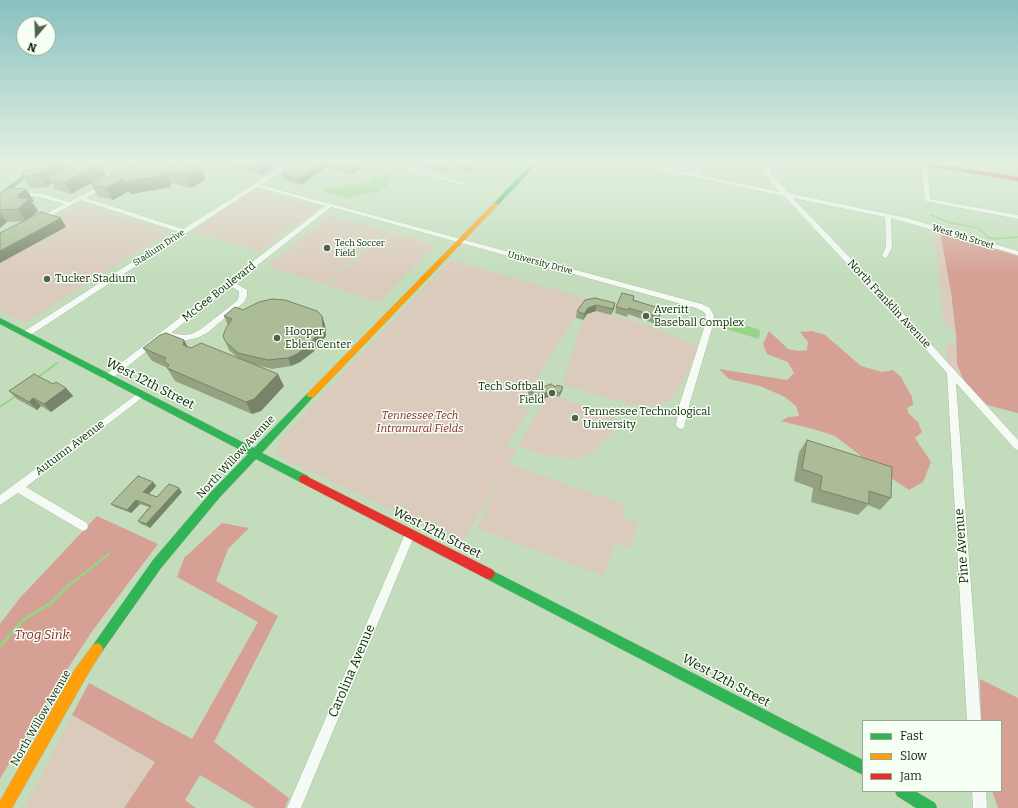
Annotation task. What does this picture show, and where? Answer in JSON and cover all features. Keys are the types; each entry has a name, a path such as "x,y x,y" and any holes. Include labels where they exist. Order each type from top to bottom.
{"main road":[{"name":"North Willow Avenue","path":"4,808 80,674 157,564 216,494 500,200"},
{"name":"West 12th Street","path":"0,321 107,378 256,453 410,534 581,620 862,767"},
{"path":"904,792 930,808"}],"street":[{"path":"55,200 69,204"},
{"path":"35,222 77,200"},
{"path":"85,200 184,232"},
{"name":"Stadium Drive","path":"26,334 233,200"},
{"name":"University Drive","path":"310,200 686,301 706,310 710,316 709,325 684,406 681,425"},
{"name":"North Franklin Avenue","path":"791,200 896,311 1018,446"},
{"name":"West 9th Street","path":"814,200 888,215 1018,253"},
{"path":"927,200 1018,217"},
{"name":"McGee Boulevard","path":"107,378 330,205"},
{"path":"885,256 889,247 888,215"},
{"path":"164,334 183,338 194,336 204,331 240,302 243,296 243,290 230,283"},
{"name":"Pine Avenue","path":"951,372 974,720"},
{"name":"Autumn Avenue","path":"0,501 140,395"},
{"path":"18,488 83,526"},
{"name":"Carolina Avenue","path":"294,808 410,534"},
{"path":"979,792 980,808"}],"green space":[{"path":"239,200 290,200 319,208 302,222 299,221 259,252 193,231"},
{"name":"Tucker Stadium","path":"81,203 170,231 28,321 23,322 0,311 0,247"},
{"name":"Tech Soccer Field","path":"330,215 384,230 325,284 267,266"},
{"path":"932,230 940,232 950,288 956,334 943,322 939,269"},
{"name":"Tech Soccer Field","path":"386,231 435,245 379,302 327,285"},
{"path":"940,232 1018,256 1018,413 987,405 964,381 957,364 956,334 951,292"},
{"name":"Tennessee Tech Intramural Fields","path":"450,260 586,298 520,406 529,410 507,446 517,450 508,464 626,505 622,517 638,523 630,549 615,543 604,576 476,528 504,473 462,543 284,459 277,453 280,440"},
{"name":"Averitt Baseball Complex","path":"596,311 648,325 699,347 678,392 660,406 634,405 562,385 583,320 587,314"},
{"path":"769,331 788,349 798,351 807,350 808,342 800,332 812,331 825,335 861,366 882,372 893,370 901,377 912,397 913,405 907,408 909,414 918,422 922,432 915,438 931,462 923,482 909,490 879,470 835,436 781,421 788,417 799,416 796,406 785,397 760,386 729,379 719,369 787,380 794,373 788,362 767,354 763,344"},
{"path":"946,343 955,344 957,364 964,381 948,365"},
{"name":"Tech Softball Field","path":"554,395 618,419 613,432 596,450 584,457 571,458 542,455 518,446 545,398"},
{"name":"Trog Sink","path":"97,516 158,544 93,630 45,703 0,779 0,624 19,599"},
{"path":"222,523 249,528 228,549 216,581 278,616 214,742 289,798 285,808 255,808 200,775 185,800 196,808 124,808 155,762 72,715 89,683 192,739 258,622 177,577 184,558"},
{"path":"980,679 1018,698 1018,808 998,808 992,792 1002,792 1002,720 981,720"},
{"path":"72,715 155,762 124,808 24,808"}],"shaded area":[{"path":"723,318 757,329 760,331 759,339 726,329 722,321"}],"building":[{"path":"0,200 28,200 18,209 0,210"},
{"path":"41,212 61,218 0,251 0,233"},
{"path":"622,293 634,296 633,300 662,309 658,317 629,308 628,310 616,307"},
{"path":"595,298 615,303 613,309 596,305 588,308 584,314 577,311 585,300"},
{"name":"Hooper Eblen Center","path":"272,299 285,300 317,311 322,316 323,328 310,343 297,354 288,358 268,360 238,353 225,341 223,336 232,319 224,316 235,307 243,310 259,302"},
{"path":"166,333 184,340 183,345 191,348 201,343 278,374 254,399 246,402 167,368 169,365 164,361 166,358 143,348 160,335"},
{"path":"34,374 53,384 56,382 66,388 44,404 33,398 29,402 9,391"},
{"path":"551,384 555,387 557,385 563,387 560,393 555,391 545,393 543,397 528,391 544,391 543,387"},
{"path":"807,440 892,467 891,498 869,491 869,504 820,490 822,476 802,469"},
{"path":"138,476 153,482 143,492 157,497 169,484 179,488 146,524 138,521 151,506 136,500 127,510 111,504"}],"waterway":[{"path":"931,215 951,223 978,228 988,237 994,239 1018,237"},
{"path":"37,378 57,363"},
{"path":"0,407 17,395"},
{"path":"68,586 109,554"},
{"path":"0,646 23,620 51,603 68,586"}],"traffic: fast":[{"path":"496,204 500,200"},
{"path":"0,321 304,479"},
{"path":"97,649 157,564 216,494 311,395"},
{"path":"489,574 862,767"},
{"path":"904,792 930,808"}],"traffic: slow":[{"path":"311,395 496,204"},
{"path":"4,808 80,674 97,649"}],"traffic: jam":[{"path":"304,479 489,574"}],"place":[{"name":"Tech Soccer Field","path":"327,248"},
{"name":"Tucker Stadium","path":"47,279"},
{"name":"Averitt Baseball Complex","path":"646,316"},
{"name":"Hooper Eblen Center","path":"277,338"},
{"name":"Tech Softball Field","path":"552,393"},
{"name":"Tennessee Technological University","path":"575,418"}]}
